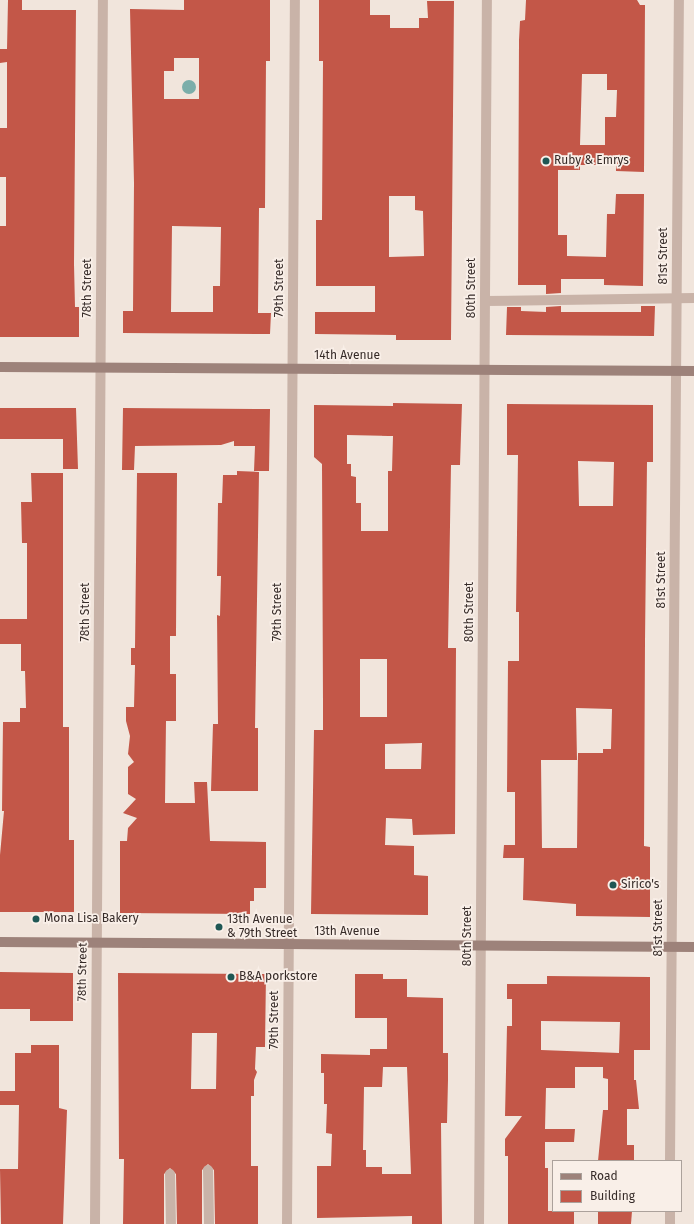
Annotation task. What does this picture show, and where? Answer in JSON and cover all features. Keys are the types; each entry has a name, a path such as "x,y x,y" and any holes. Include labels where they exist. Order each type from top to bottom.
{"main road":[{"name":"14th Avenue","path":"0,366 694,371"},
{"name":"13th Avenue","path":"0,942 694,947"}],"street":[{"name":"78th Street","path":"95,1224 103,0"},
{"name":"79th Street","path":"287,1224 295,0"},
{"name":"80th Street","path":"479,1224 487,0"},
{"name":"81st Street","path":"670,1160 679,0"},
{"path":"485,301 694,298"},
{"path":"208,1170 209,1224"},
{"path":"170,1174 171,1224"},
{"path":"670,1212 670,1224"}],"water":[{"path":"189,80 194,82 196,87 194,92 189,94 184,92 182,87 184,82"}],"building":[{"path":"8,0 22,0 22,10 76,10 74,264 75,307 79,307 79,337 0,337 0,226 6,226 6,177 0,177 0,128 7,128 7,62 0,63 0,49 7,49"},
{"path":"184,0 270,0 270,61 266,61 265,208 259,208 258,313 271,313 270,334 123,333 123,311 133,311 134,183 130,9 184,10","holes":["174,58 199,58 199,99 164,99 164,71 174,71","172,226 221,227 220,286 213,286 213,312 171,312"]},
{"path":"319,0 370,0 370,15 390,15 390,28 419,28 419,18 428,18 427,1 454,1 451,340 396,340 396,335 315,334 315,312 375,312 375,286 316,286 316,220 322,220 323,61 319,61","holes":["389,196 415,196 415,210 423,211 424,256 389,257"]},
{"path":"526,0 637,0 640,5 645,5 644,172 616,171 616,165 580,165 580,170 558,170 558,235 567,235 567,256 606,257 607,214 615,214 616,194 644,194 643,286 604,285 604,279 561,279 561,293 546,294 546,285 518,285 519,40 520,21 525,20","holes":["582,74 607,74 607,90 617,90 616,117 605,117 605,145 580,145"]},
{"path":"561,306 561,312 641,312 641,306 655,306 654,336 506,335 507,307 521,307 521,311 546,312 546,307"},
{"path":"393,403 462,404 460,465 451,465 448,648 456,648 455,834 413,835 412,819 386,818 385,845 414,846 414,875 428,876 428,915 311,914 314,730 323,730 322,464 314,457 314,405 393,406","holes":["347,435 393,436 392,471 388,471 388,531 361,531 361,503 356,503 356,477 351,476 351,464 347,464","360,659 387,659 387,717 360,717","422,743 421,769 385,769 385,744"]},
{"path":"507,404 653,405 653,462 647,462 645,641 644,846 650,847 650,917 576,916 576,904 523,900 524,858 503,858 504,845 515,845 515,792 507,792 508,661 519,661 519,612 516,612 518,455 507,455","holes":["578,461 614,462 613,506 579,506","576,708 612,709 611,749 603,749 603,753 578,753 577,848 542,848 541,760 577,760"]},
{"path":"0,408 76,408 78,469 63,469 63,439 0,439"},
{"path":"123,408 270,409 269,471 254,471 255,446 234,446 234,441 221,445 135,446 134,470 122,470"},
{"path":"237,471 259,472 255,728 258,728 258,791 211,791 213,724 218,724 217,615 220,616 221,576 217,576 218,503 222,503 223,475 237,475"},
{"path":"31,473 63,473 63,727 69,727 69,840 74,840 74,912 0,912 0,855 4,811 2,811 3,722 20,722 20,708 26,708 25,671 21,671 21,644 0,644 0,619 27,619 27,543 22,543 21,502 32,502"},
{"path":"137,473 177,473 176,636 170,636 170,674 176,674 176,721 166,721 165,803 195,803 194,782 207,782 210,841 266,842 266,888 254,888 254,901 250,901 250,914 120,913 120,841 127,841 128,828 137,818 123,813 136,799 128,794 128,767 134,762 128,754 130,736 126,721 126,707 134,707 135,665 131,665 131,648 135,648"},
{"path":"0,972 73,973 73,1021 30,1021 30,1009 0,1009"},
{"path":"118,973 266,974 265,1047 256,1047 255,1069 257,1072 254,1080 254,1096 251,1096 251,1166 258,1166 258,1224 215,1224 214,1170 208,1164 202,1170 202,1224 177,1224 176,1174 170,1168 164,1174 164,1224 123,1224 124,1159 119,1159","holes":["192,1033 217,1033 216,1089 191,1089"]},
{"path":"355,974 383,974 383,979 407,979 407,997 443,998 443,1053 448,1053 448,1080 447,1123 441,1123 442,1224 412,1224 412,1216 317,1218 317,1166 331,1166 332,1134 326,1133 327,1104 324,1104 324,1073 321,1073 321,1054 370,1055 370,1049 387,1049 387,1018 355,1018","holes":["383,1067 407,1067 411,1174 382,1174 382,1167 366,1167 366,1150 363,1150 364,1087 382,1087"]},
{"path":"547,976 650,977 650,1050 634,1050 634,1080 636,1080 639,1109 627,1109 627,1145 634,1145 634,1160 598,1160 603,1110 608,1110 608,1079 603,1078 603,1067 575,1067 575,1088 546,1088 545,1129 575,1129 574,1142 545,1142 545,1168 548,1168 548,1211 574,1212 574,1224 508,1224 508,1156 505,1156 505,1139 522,1116 505,1116 507,1026 512,1026 512,999 507,999 507,984 547,984","holes":["541,1021 620,1022 619,1053 541,1050"]},
{"path":"31,1045 59,1045 59,1108 67,1110 63,1224 1,1224 0,1169 18,1169 19,1105 0,1105 0,1091 15,1091 15,1053 31,1053"},
{"path":"598,1212 632,1212 631,1224 598,1224"}],"place":[{"name":"Ruby & Emrys","path":"546,161"},
{"name":"Sirico's","path":"613,885"},
{"name":"Mona Lisa Bakery","path":"36,919"},
{"name":"13th Avenue & 79th Street","path":"219,927"},
{"name":"B&A porkstore","path":"231,977"}]}
